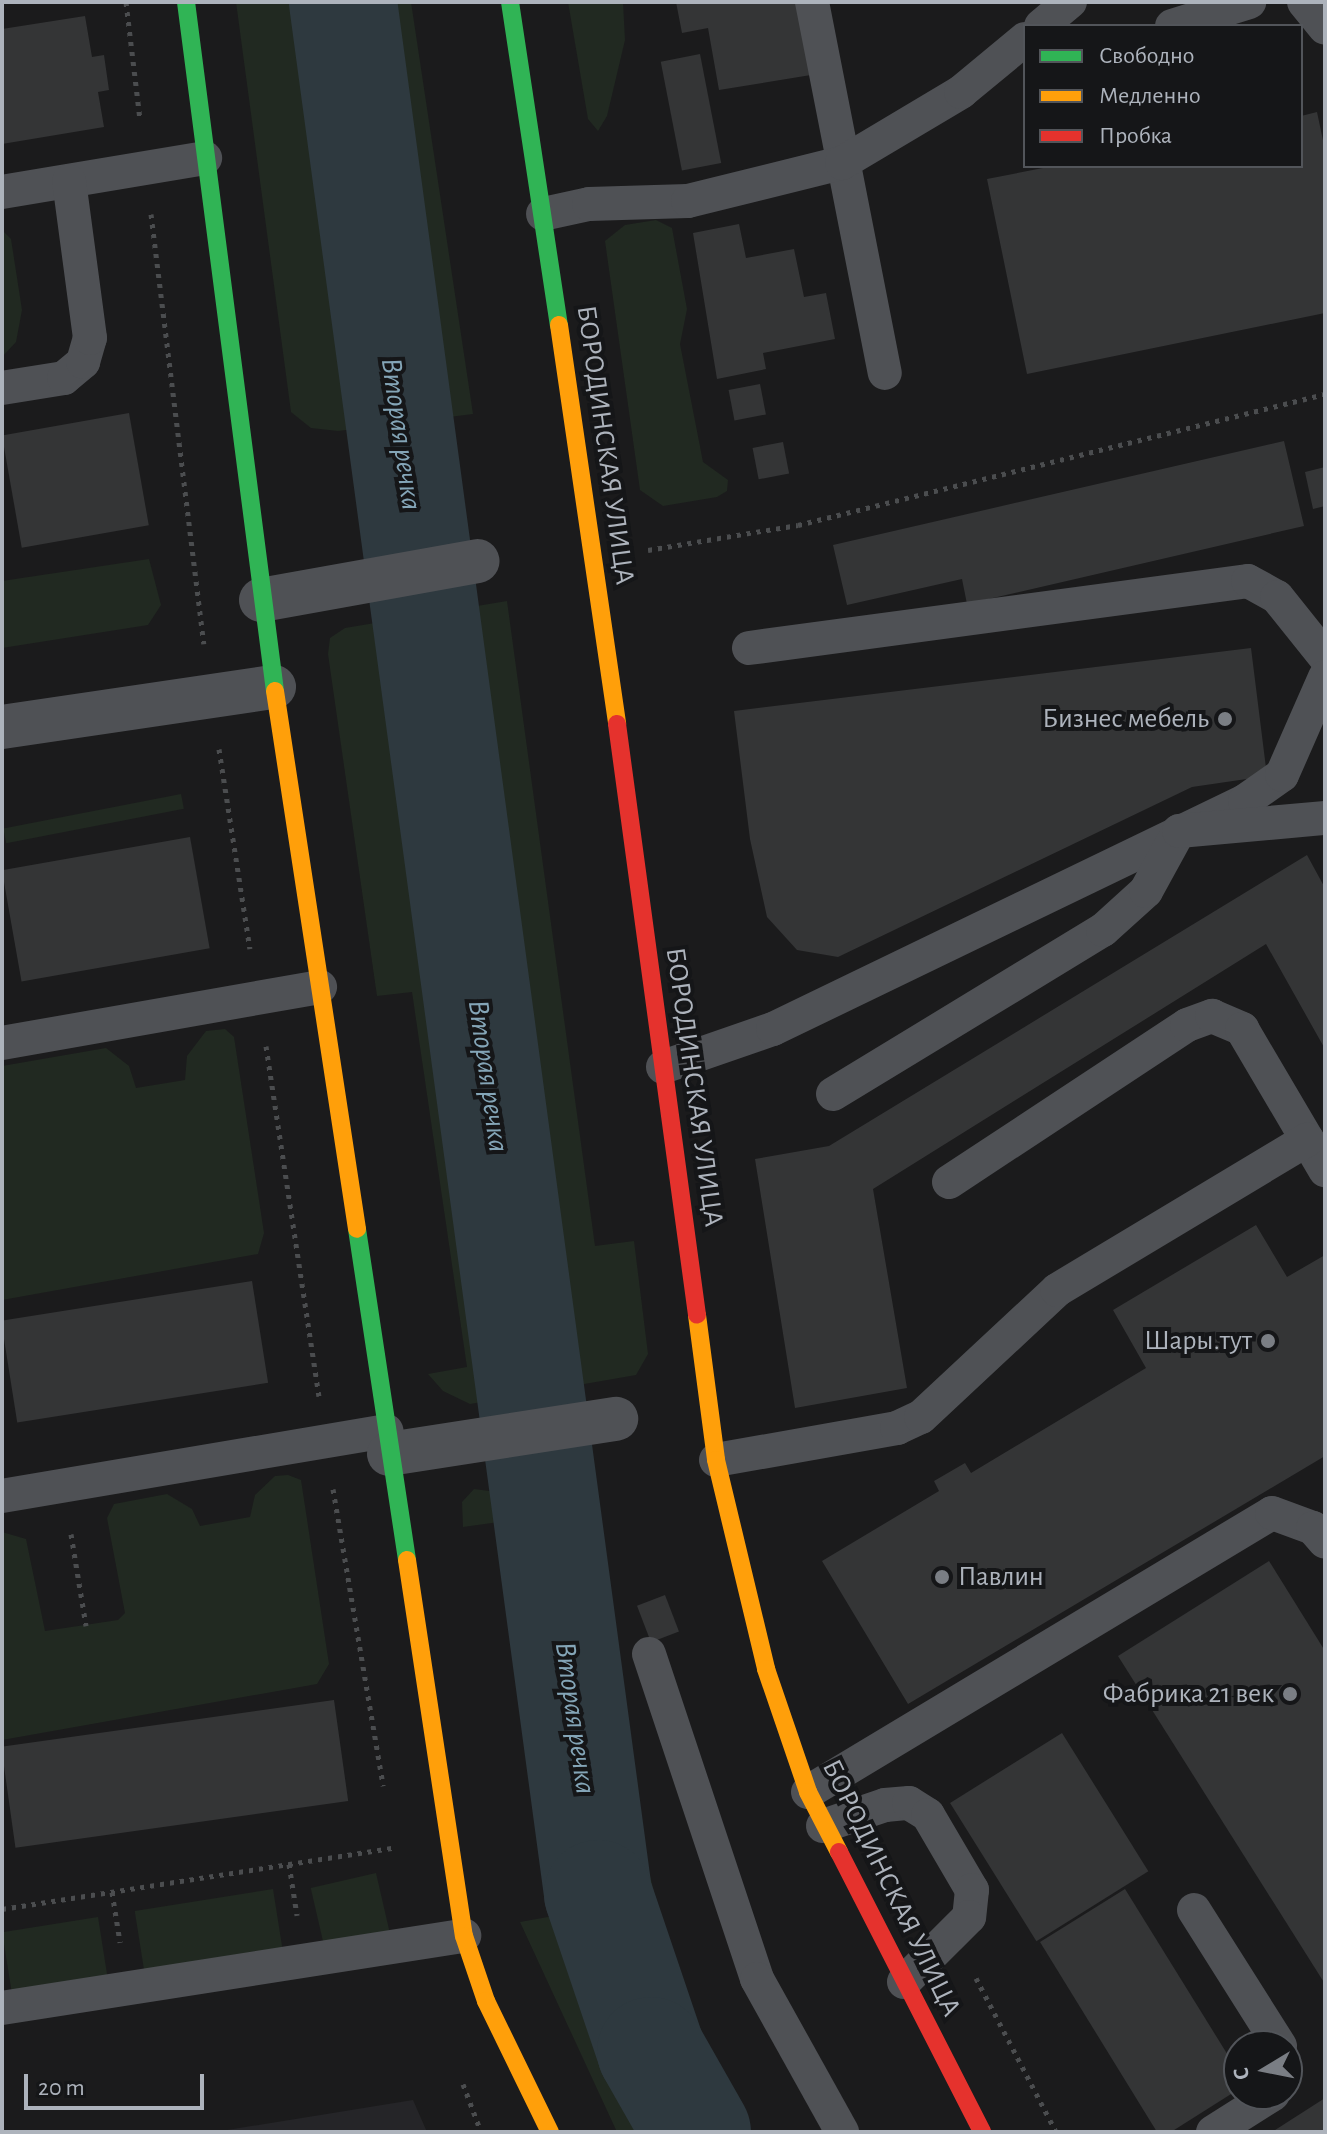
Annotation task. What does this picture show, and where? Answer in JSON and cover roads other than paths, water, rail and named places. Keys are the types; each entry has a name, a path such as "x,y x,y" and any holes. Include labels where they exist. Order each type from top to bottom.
{"main road":[{"path":"186,2 261,600 464,1936 486,2001 550,2132"},
{"name":"БОРОДИНСКАЯ УЛИЦА","path":"510,2 594,554 716,1460 766,1669 808,1792 982,2132"}],"street":[{"path":"261,600 478,561"},
{"path":"2,727 274,687"},
{"path":"388,1442 616,1419"}],"lane":[{"path":"812,2 885,373"},
{"path":"1043,24 1070,2"},
{"path":"1178,24 1249,2"},
{"path":"1304,2 1325,28"},
{"path":"543,214 589,204 688,201 842,163 961,92 1023,41"},
{"path":"961,92 1023,73"},
{"path":"2,192 205,158"},
{"path":"2,388 64,378 83,362 87,350 90,338 69,181"},
{"path":"749,648 1248,581 1277,597 1325,657"},
{"path":"663,1067 773,1029 1245,801 1282,775 1325,677"},
{"path":"1179,831 1325,818"},
{"path":"833,1094 1103,930 1146,891 1179,831"},
{"path":"2,1043 320,987"},
{"path":"949,1182 1187,1025 1212,1016 1242,1029 1325,1170"},
{"path":"716,1460 897,1428 921,1417 1057,1290 1307,1140"},
{"path":"2,1496 325,1441 388,1442"},
{"path":"808,1792 1272,1513 1313,1528 1325,1542"},
{"path":"649,1654 757,1979 842,2132"},
{"path":"823,1826 885,1805 909,1803 928,1815 972,1890 969,1917 904,1982"},
{"path":"1194,1910 1270,2030"},
{"path":"2,2008 464,1936"},
{"path":"1213,2132 1248,2110"}],"waterway":[{"name":"Вторая речка","path":"343,2 598,1894 651,2051 697,2132"}],"place":[{"name":"Бизнес мебель","path":"1225,719"},
{"name":"Шары.тут","path":"1268,1341"},
{"name":"Павлин","path":"942,1577"},
{"name":"Фабрика 21 век","path":"1290,1694"}]}
